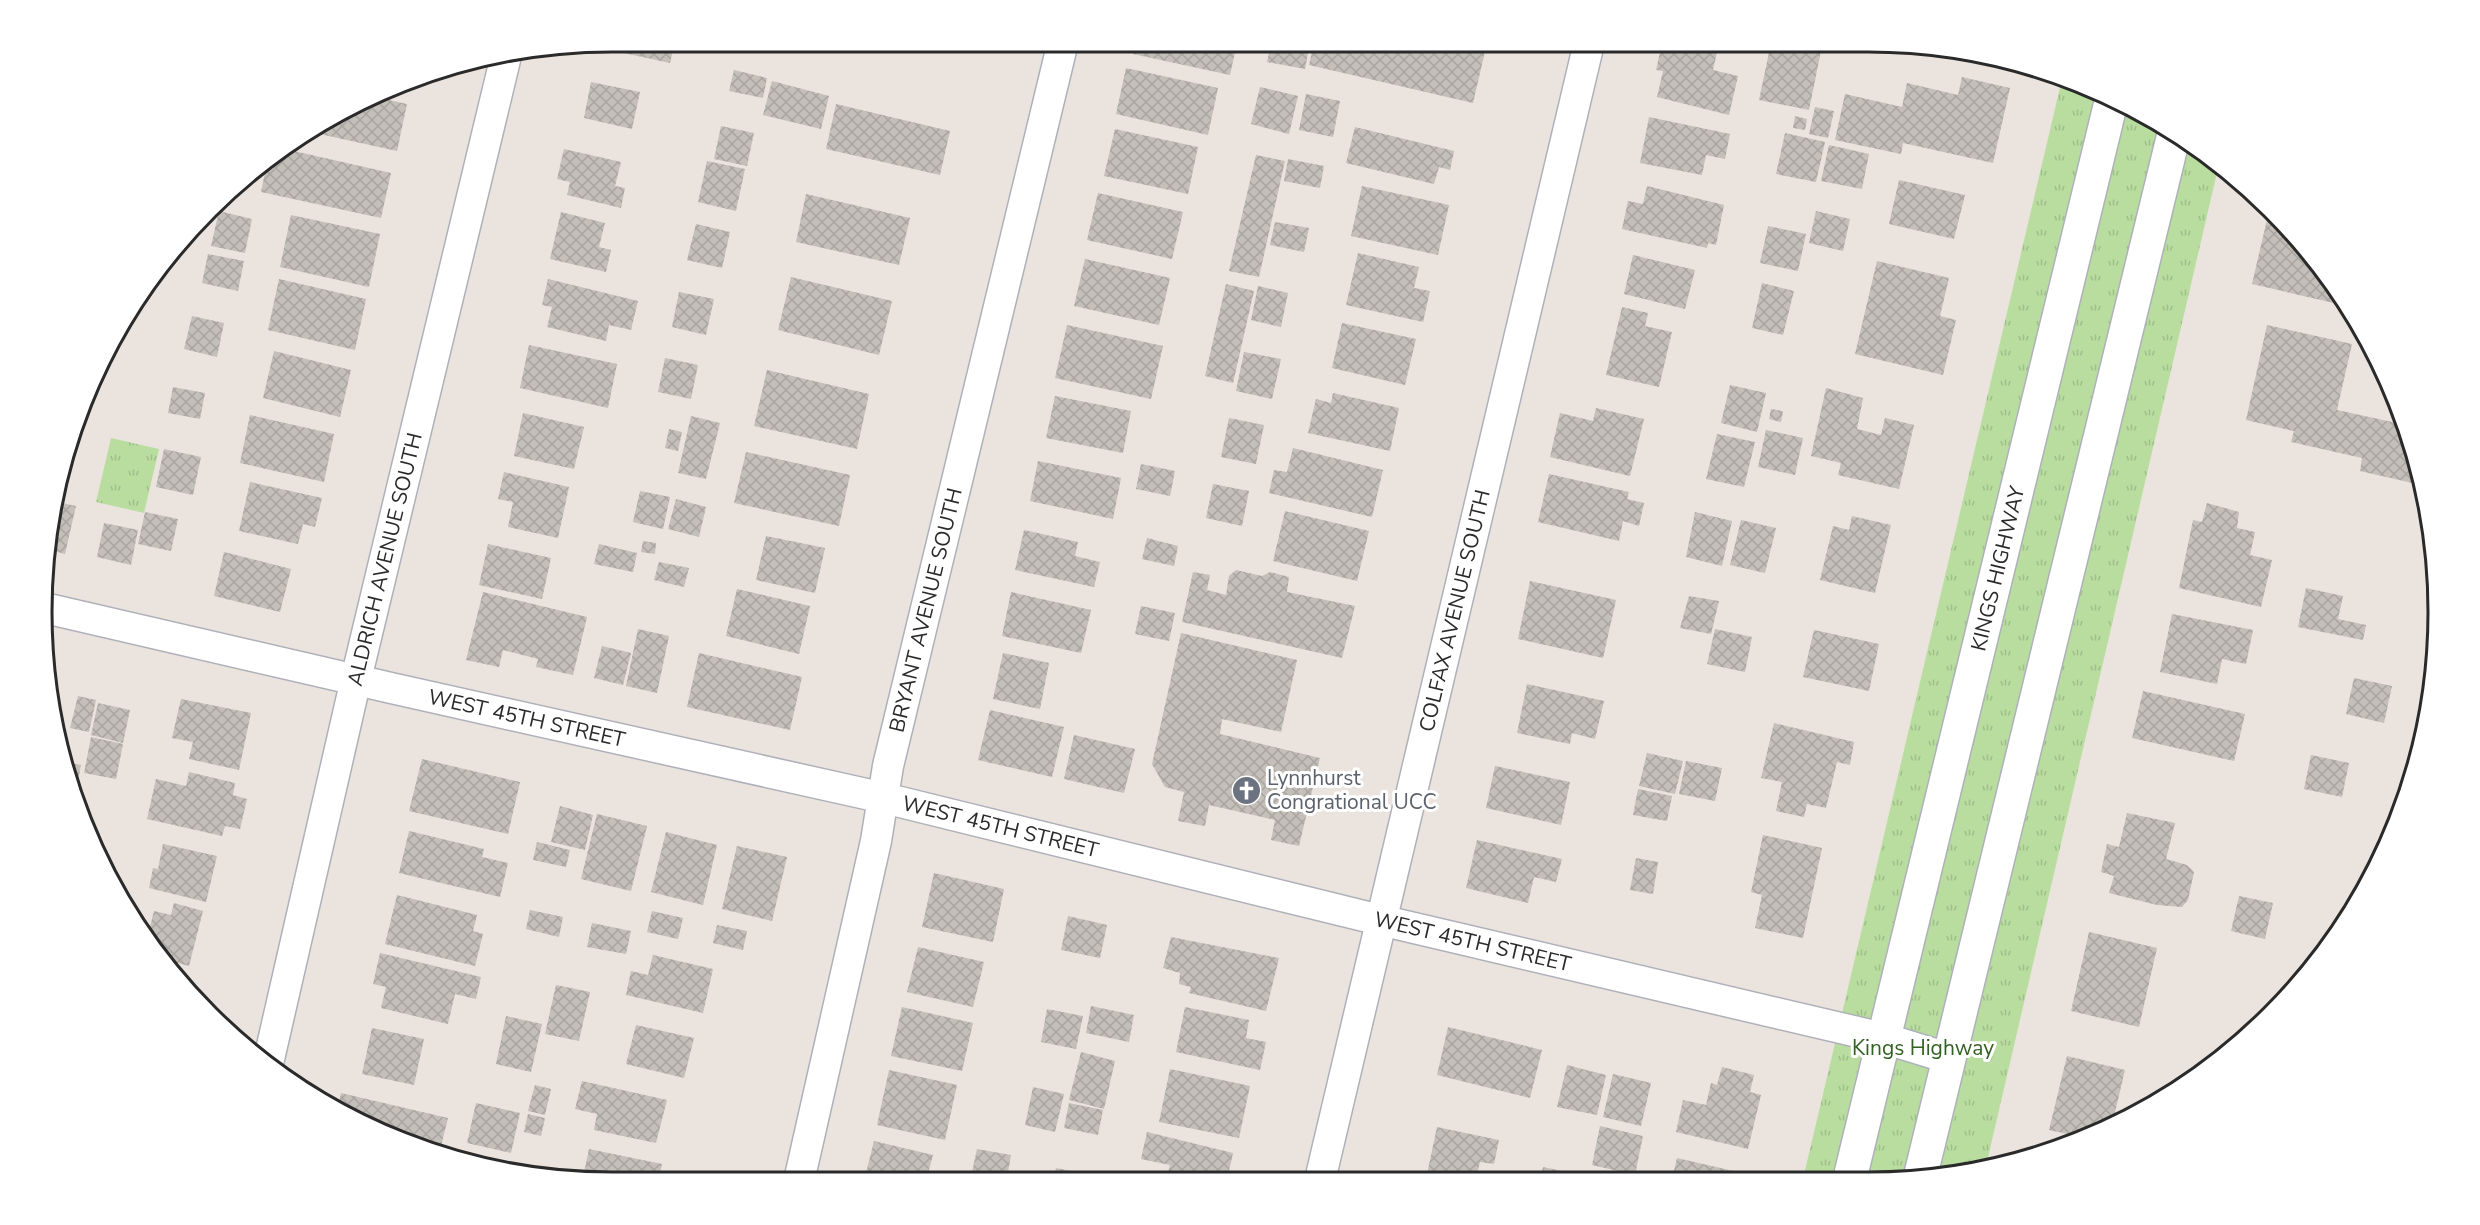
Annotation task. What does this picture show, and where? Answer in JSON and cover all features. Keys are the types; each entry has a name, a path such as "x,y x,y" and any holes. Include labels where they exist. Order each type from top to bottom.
{"street":[{"name":"BRYANT AVENUE SOUTH","path":"801,1172 884,798 888,766 1061,52"},
{"name":"COLFAX AVENUE SOUTH","path":"1322,1172 1587,52"},
{"name":"ALDRICH AVENUE SOUTH","path":"270,1055 356,679 504,63"},
{"name":"KINGS HIGHWAY","path":"1851,1172 2110,108"},
{"path":"1922,1170 2172,143"},
{"name":"WEST 45TH STREET","path":"52,609 884,798 1380,920 1883,1038 1948,1058"}],"green space":[{"name":"Kings Highway","path":"2060,87 2115,110 2148,128 2217,175 1988,1159 1941,1168 1904,1171 1805,1172"},
{"path":"111,438 159,449 144,513 96,502"}],"building":[{"path":"619,52 673,52 670,63"},
{"path":"1134,52 1235,52 1230,75 1133,54"},
{"path":"1269,52 1308,52 1305,69 1267,62"},
{"path":"1312,52 1485,52 1473,103 1309,65"},
{"path":"1660,52 1717,52 1713,70 1738,76 1729,115 1657,97 1663,71 1656,70"},
{"path":"1769,52 1821,52 1809,110 1759,100"},
{"path":"1126,68 1218,88 1208,135 1116,114"},
{"path":"734,70 767,78 763,98 729,91"},
{"path":"1962,77 2010,88 1993,163 1903,143 1901,154 1835,140 1845,94 1902,107 1907,83 1958,95"},
{"path":"772,81 829,96 821,129 763,115"},
{"path":"591,82 640,92 632,129 584,118"},
{"path":"1260,87 1298,96 1289,134 1251,124"},
{"path":"1306,94 1340,101 1333,137 1299,130"},
{"path":"388,100 407,104 397,151 322,134"},
{"path":"836,104 950,131 940,175 826,149"},
{"path":"1815,107 1834,111 1828,138 1809,134"},
{"path":"1795,116 1807,119 1805,130 1793,128"},
{"path":"1649,117 1730,134 1725,159 1706,155 1702,175 1640,163"},
{"path":"721,126 754,133 747,166 714,159"},
{"path":"1355,127 1454,151 1450,170 1439,167 1434,184 1346,163"},
{"path":"1115,129 1198,147 1188,194 1104,176"},
{"path":"1785,133 1825,142 1816,182 1776,174"},
{"path":"1829,145 1869,154 1862,189 1821,181"},
{"path":"564,149 621,162 615,186 625,188 621,208 567,195 570,182 557,179"},
{"path":"295,151 391,173 381,218 261,192 265,174"},
{"path":"1256,155 1285,161 1259,277 1229,271"},
{"path":"1288,159 1324,166 1320,188 1284,181"},
{"path":"707,161 745,169 736,211 698,202"},
{"path":"1899,180 1965,195 1954,239 1889,224"},
{"path":"1362,186 1449,205 1438,255 1351,236"},
{"path":"1647,186 1724,205 1716,245 1708,243 1707,248 1622,229 1628,201 1643,204"},
{"path":"1098,193 1183,212 1172,259 1087,240"},
{"path":"806,194 910,218 899,265 796,242"},
{"path":"1816,211 1850,219 1843,251 1809,243"},
{"path":"222,212 252,219 245,253 211,246 218,216"},
{"path":"561,212 605,223 599,247 611,250 606,272 550,259"},
{"path":"291,215 380,234 369,287 280,267"},
{"path":"2267,221 2289,243 2334,303 2252,284"},
{"path":"1275,222 1309,228 1304,252 1270,245"},
{"path":"696,224 730,232 722,268 687,260"},
{"path":"1768,226 1806,234 1798,271 1760,263"},
{"path":"1358,253 1419,267 1414,288 1430,291 1423,322 1346,305"},
{"path":"208,254 244,261 238,291 202,283"},
{"path":"1633,255 1695,270 1685,309 1624,294"},
{"path":"1085,259 1170,278 1159,325 1074,306"},
{"path":"1877,261 1949,278 1940,316 1956,320 1943,375 1855,354"},
{"path":"791,277 892,301 879,355 778,330"},
{"path":"279,279 366,299 355,350 268,330"},
{"path":"548,279 638,301 631,330 609,325 606,341 547,327 552,307 542,305"},
{"path":"1762,283 1794,291 1783,335 1752,328"},
{"path":"1226,284 1254,291 1233,383 1205,376"},
{"path":"1258,286 1288,293 1281,327 1251,320"},
{"path":"679,292 714,299 706,335 672,327"},
{"path":"1622,307 1648,313 1645,326 1672,332 1659,387 1606,375"},
{"path":"192,316 224,323 217,357 184,349"},
{"path":"1342,323 1416,339 1405,385 1332,368"},
{"path":"1067,325 1163,346 1151,399 1055,378"},
{"path":"2267,325 2352,344 2337,410 2394,422 2412,483 2360,471 2362,458 2291,442 2294,431 2246,420"},
{"path":"529,345 617,364 608,408 520,388"},
{"path":"274,351 351,370 340,417 263,398"},
{"path":"1244,352 1281,359 1272,399 1236,391"},
{"path":"665,358 698,365 691,399 658,392"},
{"path":"767,370 869,394 857,449 754,426"},
{"path":"1730,385 1766,393 1757,432 1721,423"},
{"path":"173,387 205,393 200,419 168,413"},
{"path":"1826,388 1863,398 1857,429 1881,435 1885,418 1914,425 1899,489 1838,475 1841,463 1811,456"},
{"path":"1333,393 1399,408 1390,451 1308,433 1316,399 1331,403"},
{"path":"1055,396 1131,411 1123,453 1046,438"},
{"path":"1596,408 1644,419 1630,476 1550,457 1560,413 1593,421"},
{"path":"1771,409 1783,411 1781,422 1769,419"},
{"path":"523,413 584,427 574,469 514,456"},
{"path":"250,415 334,434 324,482 240,463"},
{"path":"691,416 720,423 706,479 678,473"},
{"path":"1229,418 1264,425 1256,464 1221,457"},
{"path":"669,429 682,432 678,451 665,448"},
{"path":"1766,430 1803,438 1795,475 1758,467"},
{"path":"1717,434 1755,442 1744,487 1706,479"},
{"path":"1293,448 1383,470 1372,517 1269,493 1274,470 1287,472"},
{"path":"164,449 201,457 193,495 156,487"},
{"path":"746,452 850,475 839,526 734,503"},
{"path":"1038,461 1121,478 1113,519 1030,501"},
{"path":"1141,464 1175,471 1170,496 1136,489"},
{"path":"504,472 569,487 558,538 508,527 513,502 498,499"},
{"path":"1549,474 1629,492 1627,499 1644,503 1639,526 1623,521 1619,541 1538,522"},
{"path":"250,482 322,498 315,527 303,524 298,544 239,531"},
{"path":"1213,484 1249,491 1242,526 1206,518"},
{"path":"640,491 670,497 663,529 633,522"},
{"path":"676,499 706,507 699,537 668,529"},
{"path":"63,503 76,506 65,554 56,551"},
{"path":"2207,503 2239,512 2237,528 2255,532 2250,555 2272,560 2261,607 2179,588 2193,520 2202,522"},
{"path":"1285,511 1369,531 1357,581 1273,561"},
{"path":"145,512 178,519 171,551 138,544"},
{"path":"1695,512 1732,521 1722,566 1686,557"},
{"path":"1852,516 1891,525 1875,593 1820,580 1833,526 1849,530"},
{"path":"1741,520 1776,528 1765,573 1730,565"},
{"path":"104,523 138,530 131,565 97,557"},
{"path":"1024,530 1078,542 1075,556 1100,562 1094,587 1015,570"},
{"path":"766,536 825,548 815,593 756,580"},
{"path":"1147,538 1178,546 1174,566 1142,559"},
{"path":"643,541 656,543 655,554 641,552"},
{"path":"488,544 551,558 542,599 479,585"},
{"path":"599,544 637,553 633,572 594,564"},
{"path":"224,552 291,569 280,612 214,596"},
{"path":"659,562 689,568 684,587 654,580"},
{"path":"1236,570 1262,576 1270,572 1289,577 1287,592 1355,606 1342,658 1182,622 1193,572 1210,575 1207,590 1226,595 1229,576"},
{"path":"1530,581 1616,600 1603,658 1518,639"},
{"path":"2306,588 2343,596 2338,619 2366,625 2363,640 2298,627"},
{"path":"737,589 810,606 799,654 726,636"},
{"path":"483,592 587,617 573,675 536,667 538,659 503,650 499,667 466,660"},
{"path":"1011,592 1091,610 1081,653 1002,636"},
{"path":"1689,596 1719,601 1711,634 1680,628"},
{"path":"1141,606 1175,613 1169,641 1135,634"},
{"path":"2172,614 2253,630 2246,664 2222,659 2217,684 2160,672"},
{"path":"638,629 669,636 657,693 626,686"},
{"path":"1715,629 1752,637 1745,672 1707,664"},
{"path":"1814,630 1879,644 1869,691 1803,677"},
{"path":"1181,633 1297,660 1281,732 1222,719 1220,734 1320,758 1299,846 1271,840 1275,820 1209,805 1205,826 1178,821 1184,792 1165,787 1152,764"},
{"path":"602,646 631,653 623,685 594,678"},
{"path":"699,653 802,677 790,730 687,707"},
{"path":"1003,653 1049,663 1040,709 993,699"},
{"path":"2354,678 2392,686 2384,723 2346,714"},
{"path":"1527,684 1604,701 1595,739 1572,733 1570,744 1517,733"},
{"path":"2143,691 2245,714 2234,761 2132,738"},
{"path":"78,696 96,700 89,732 70,728"},
{"path":"181,699 251,713 239,770 189,759 193,742 172,738"},
{"path":"98,703 130,710 123,743 91,735"},
{"path":"990,710 1064,727 1052,777 978,760"},
{"path":"1774,723 1854,742 1850,765 1837,762 1826,808 1807,804 1804,817 1776,811 1782,782 1761,778"},
{"path":"1074,735 1135,749 1124,793 1064,779"},
{"path":"91,737 123,744 116,779 84,773"},
{"path":"1647,753 1683,761 1675,794 1639,786"},
{"path":"2311,755 2349,763 2342,797 2304,789"},
{"path":"422,759 520,782 508,834 409,811"},
{"path":"1686,761 1722,768 1715,801 1679,794"},
{"path":"74,764 81,765 78,779"},
{"path":"1495,766 1570,782 1561,825 1486,808"},
{"path":"189,772 235,783 233,795 247,799 240,829 225,826 222,836 147,819 156,779 186,786"},
{"path":"1638,789 1672,796 1667,821 1633,815"},
{"path":"560,806 593,815 585,850 551,842"},
{"path":"2127,813 2175,823 2166,859 2187,865 2194,872 2188,900 2182,907 2157,905 2109,893 2114,876 2101,872 2107,844 2119,847"},
{"path":"597,814 647,826 631,891 581,879"},
{"path":"409,831 484,849 482,857 508,863 500,897 399,873"},
{"path":"666,832 717,845 703,905 651,892"},
{"path":"1763,835 1822,848 1803,938 1755,928 1762,895 1751,892"},
{"path":"1477,840 1562,859 1556,882 1534,877 1528,903 1466,888"},
{"path":"537,842 570,850 566,867 533,860"},
{"path":"163,844 217,856 206,902 149,888 153,868 158,869"},
{"path":"737,846 787,857 772,921 722,909"},
{"path":"1636,858 1658,862 1653,894 1630,890"},
{"path":"934,873 1004,889 993,942 922,927"},
{"path":"397,895 477,915 473,931 483,934 475,966 385,944"},
{"path":"2239,896 2273,903 2265,939 2231,931"},
{"path":"174,903 203,911 189,966 175,962 150,928 154,911 171,915"},
{"path":"530,910 563,917 559,937 526,929"},
{"path":"652,911 683,918 678,939 647,932"},
{"path":"1068,916 1107,925 1100,958 1061,950"},
{"path":"592,923 631,931 626,954 587,947"},
{"path":"717,925 747,931 743,950 713,943"},
{"path":"2089,932 2157,948 2139,1027 2071,1011"},
{"path":"1171,937 1279,958 1266,1011 1189,993 1191,987 1179,984 1180,973 1163,968"},
{"path":"918,947 984,962 973,1007 907,992"},
{"path":"380,953 481,977 476,999 455,994 448,1024 381,1008 386,987 373,984"},
{"path":"653,955 713,969 703,1013 626,995 631,971 648,975"},
{"path":"556,985 590,992 579,1041 545,1034"},
{"path":"1091,1006 1134,1015 1129,1042 1086,1033"},
{"path":"902,1007 973,1023 962,1071 891,1056"},
{"path":"1185,1007 1249,1020 1246,1038 1266,1042 1260,1070 1176,1052"},
{"path":"1047,1009 1083,1016 1076,1049 1041,1042"},
{"path":"506,1016 542,1024 531,1072 496,1064"},
{"path":"636,1025 694,1038 684,1078 626,1064"},
{"path":"1448,1027 1542,1050 1530,1098 1437,1075"},
{"path":"372,1028 424,1039 414,1085 362,1074"},
{"path":"1081,1052 1115,1061 1104,1109 1069,1100"},
{"path":"2067,1056 2125,1070 2114,1115 2066,1136 2067,1134 2049,1130"},
{"path":"1567,1065 1606,1075 1597,1115 1557,1107"},
{"path":"1722,1067 1754,1075 1750,1092 1761,1095 1748,1149 1676,1132 1683,1100 1706,1105 1711,1083 1717,1085"},
{"path":"1170,1069 1250,1086 1239,1138 1159,1122"},
{"path":"889,1070 957,1085 945,1140 877,1125"},
{"path":"1613,1074 1651,1083 1641,1126 1603,1117"},
{"path":"582,1081 667,1100 656,1143 594,1130 597,1114 575,1109"},
{"path":"535,1085 551,1089 545,1115 528,1111"},
{"path":"1033,1087 1064,1094 1055,1132 1025,1125"},
{"path":"341,1093 448,1118 441,1146 398,1130 339,1101"},
{"path":"476,1103 520,1113 511,1153 467,1143"},
{"path":"1069,1103 1103,1110 1098,1135 1064,1128"},
{"path":"528,1114 545,1118 541,1136 524,1132"},
{"path":"1600,1126 1643,1136 1636,1172 1622,1172 1592,1165"},
{"path":"1437,1127 1499,1140 1494,1164 1480,1162 1478,1172 1427,1172"},
{"path":"1147,1132 1233,1153 1229,1172 1168,1172 1170,1165 1141,1159"},
{"path":"874,1141 933,1155 928,1172 866,1172"},
{"path":"589,1149 662,1164 660,1172 584,1171"},
{"path":"977,1149 1011,1155 1008,1172 972,1172"},
{"path":"1677,1158 1738,1172 1674,1172"},
{"path":"1543,1167 1567,1172 1542,1172"},
{"path":"1056,1168 1077,1172 1055,1172"}],"place":[{"name":"Lynnhurst Congrational UCC","path":"1246,790"}]}
